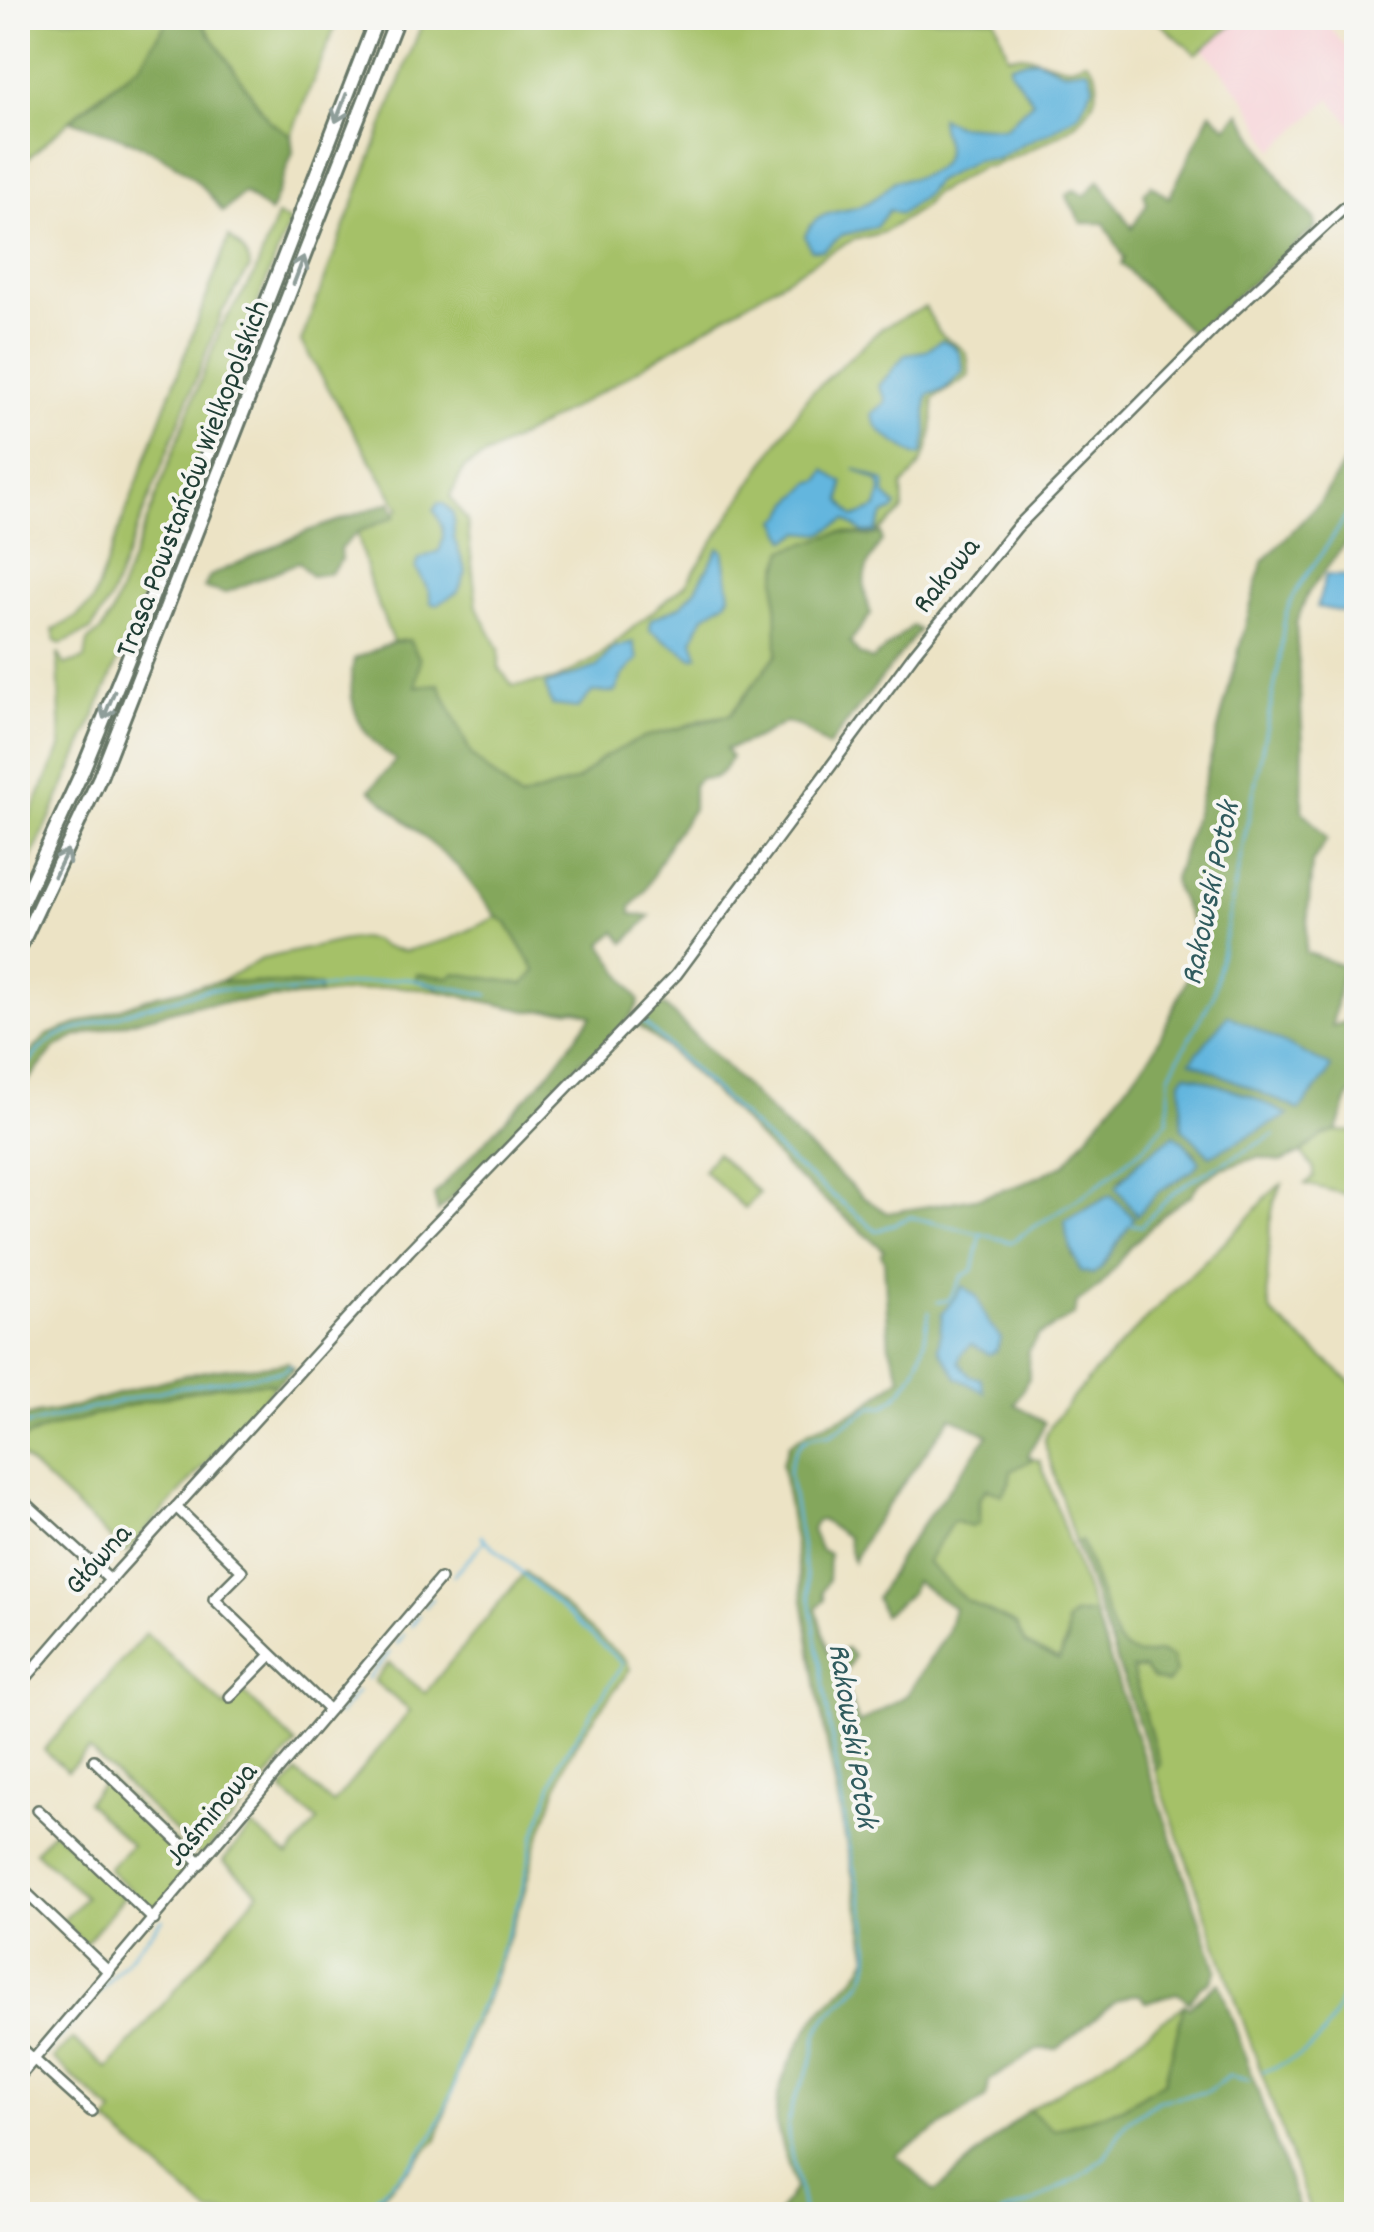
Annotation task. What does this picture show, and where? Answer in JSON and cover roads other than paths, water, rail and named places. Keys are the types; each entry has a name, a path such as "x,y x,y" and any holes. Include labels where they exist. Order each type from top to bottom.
{"highway":[{"name":"Trasa Powstańców Wielkopolskich","path":"18,911 126,664 376,18"},
{"name":"Trasa Powstańców Wielkopolskich","path":"18,951 100,778 397,18"}],"street":[{"name":"Rakowa","path":"176,1507 409,1251 691,958 914,654 1016,527 1215,328 1356,197"},
{"path":"18,1496 110,1580"},
{"path":"176,1507 242,1571 214,1599 329,1710"},
{"name":"Główna","path":"18,1687 176,1507"},
{"name":"Jaśminowa","path":"18,2078 440,1579"},
{"path":"230,1696 271,1655"},
{"path":"94,1760 201,1863"},
{"path":"38,1810 154,1920"},
{"path":"18,1885 110,1972"},
{"path":"18,2045 91,2111"}],"water":[{"path":"1036,59 1063,71 1085,68 1090,73 1093,86 1079,113 997,159 976,160 935,182 900,214 889,210 876,227 842,235 823,250 811,250 805,236 822,216 861,206 894,181 921,176 937,167 946,152 940,118 956,125 1005,128 1033,101 1010,70 1010,64"},
{"path":"941,340 958,352 963,372 944,390 928,395 924,446 921,455 914,455 883,433 872,413 885,404 879,386 906,354 925,351"},
{"path":"854,468 885,482 885,495 896,506 883,515 875,532 864,533 846,520 821,534 801,532 787,540 777,520 810,483 820,480 825,470 843,483 841,501 854,517 877,508 879,482"},
{"path":"438,503 453,514 454,538 466,572 458,592 437,605 431,603 416,568 419,559 439,551 443,540 434,510"},
{"path":"719,548 723,550 730,595 704,616 693,640 698,656 693,658 650,630 651,619 681,606 696,589"},
{"path":"1326,575 1356,576 1355,614 1317,607"},
{"path":"633,642 638,659 622,676 615,692 592,692 578,708 552,705 545,685 597,667 613,648"},
{"path":"1228,1015 1331,1067 1299,1110 1191,1061"},
{"path":"1186,1073 1288,1115 1210,1156 1182,1128 1181,1080"},
{"path":"1174,1135 1200,1162 1158,1192 1137,1215 1116,1187 1139,1161"},
{"path":"1111,1195 1134,1218 1101,1268 1093,1274 1080,1271 1065,1221"},
{"path":"963,1286 977,1297 987,1321 1001,1338 996,1351 989,1354 971,1344 961,1354 959,1362 970,1376 981,1379 984,1392 958,1378 939,1349 942,1314"}],"waterway":[{"name":"Rakowski Potok","path":"1347,18 1356,26"},
{"name":"Rakowski Potok","path":"938,1302 949,1300 963,1276 973,1270 981,1234 1011,1242 1093,1189 1145,1146 1168,1120 1170,1074 1213,996 1280,659 1285,616 1294,595 1342,524 1356,492"},
{"path":"18,1078 39,1050 57,1036 210,989 291,992 403,978 488,995"},
{"path":"640,1019 792,1163 877,1231 911,1217 980,1234"},
{"path":"1130,1224 1141,1226 1190,1181 1274,1135"},
{"path":"18,1268 25,1271"},
{"name":"Rakowski Potok","path":"803,2214 789,2142 790,2113 813,2058 818,2032 861,1982 869,1960 869,1945 848,1841 789,1472 800,1443 813,1436 830,1435 873,1406 885,1406 906,1385 918,1364 929,1312"},
{"path":"18,1427 173,1388 283,1371 291,1365"},
{"path":"359,2214 414,2161 434,2134 453,2089 467,2030 483,2001 521,1894 534,1837 560,1761 623,1664 481,1536"},
{"path":"453,1576 485,1540"},
{"path":"425,1607 432,1598"},
{"path":"411,1626 419,1615"},
{"path":"397,1644 404,1634"},
{"path":"367,1679 390,1652"},
{"path":"338,1715 357,1692"},
{"path":"44,2054 163,1919"},
{"path":"1263,2072 1299,2056 1324,2034 1339,2004 1356,1939"},
{"name":"Rakowski Potok","path":"1001,2214 1033,2203 1089,2171 1105,2157 1126,2123 1158,2100 1206,2092 1229,2076 1249,2080"}]}
